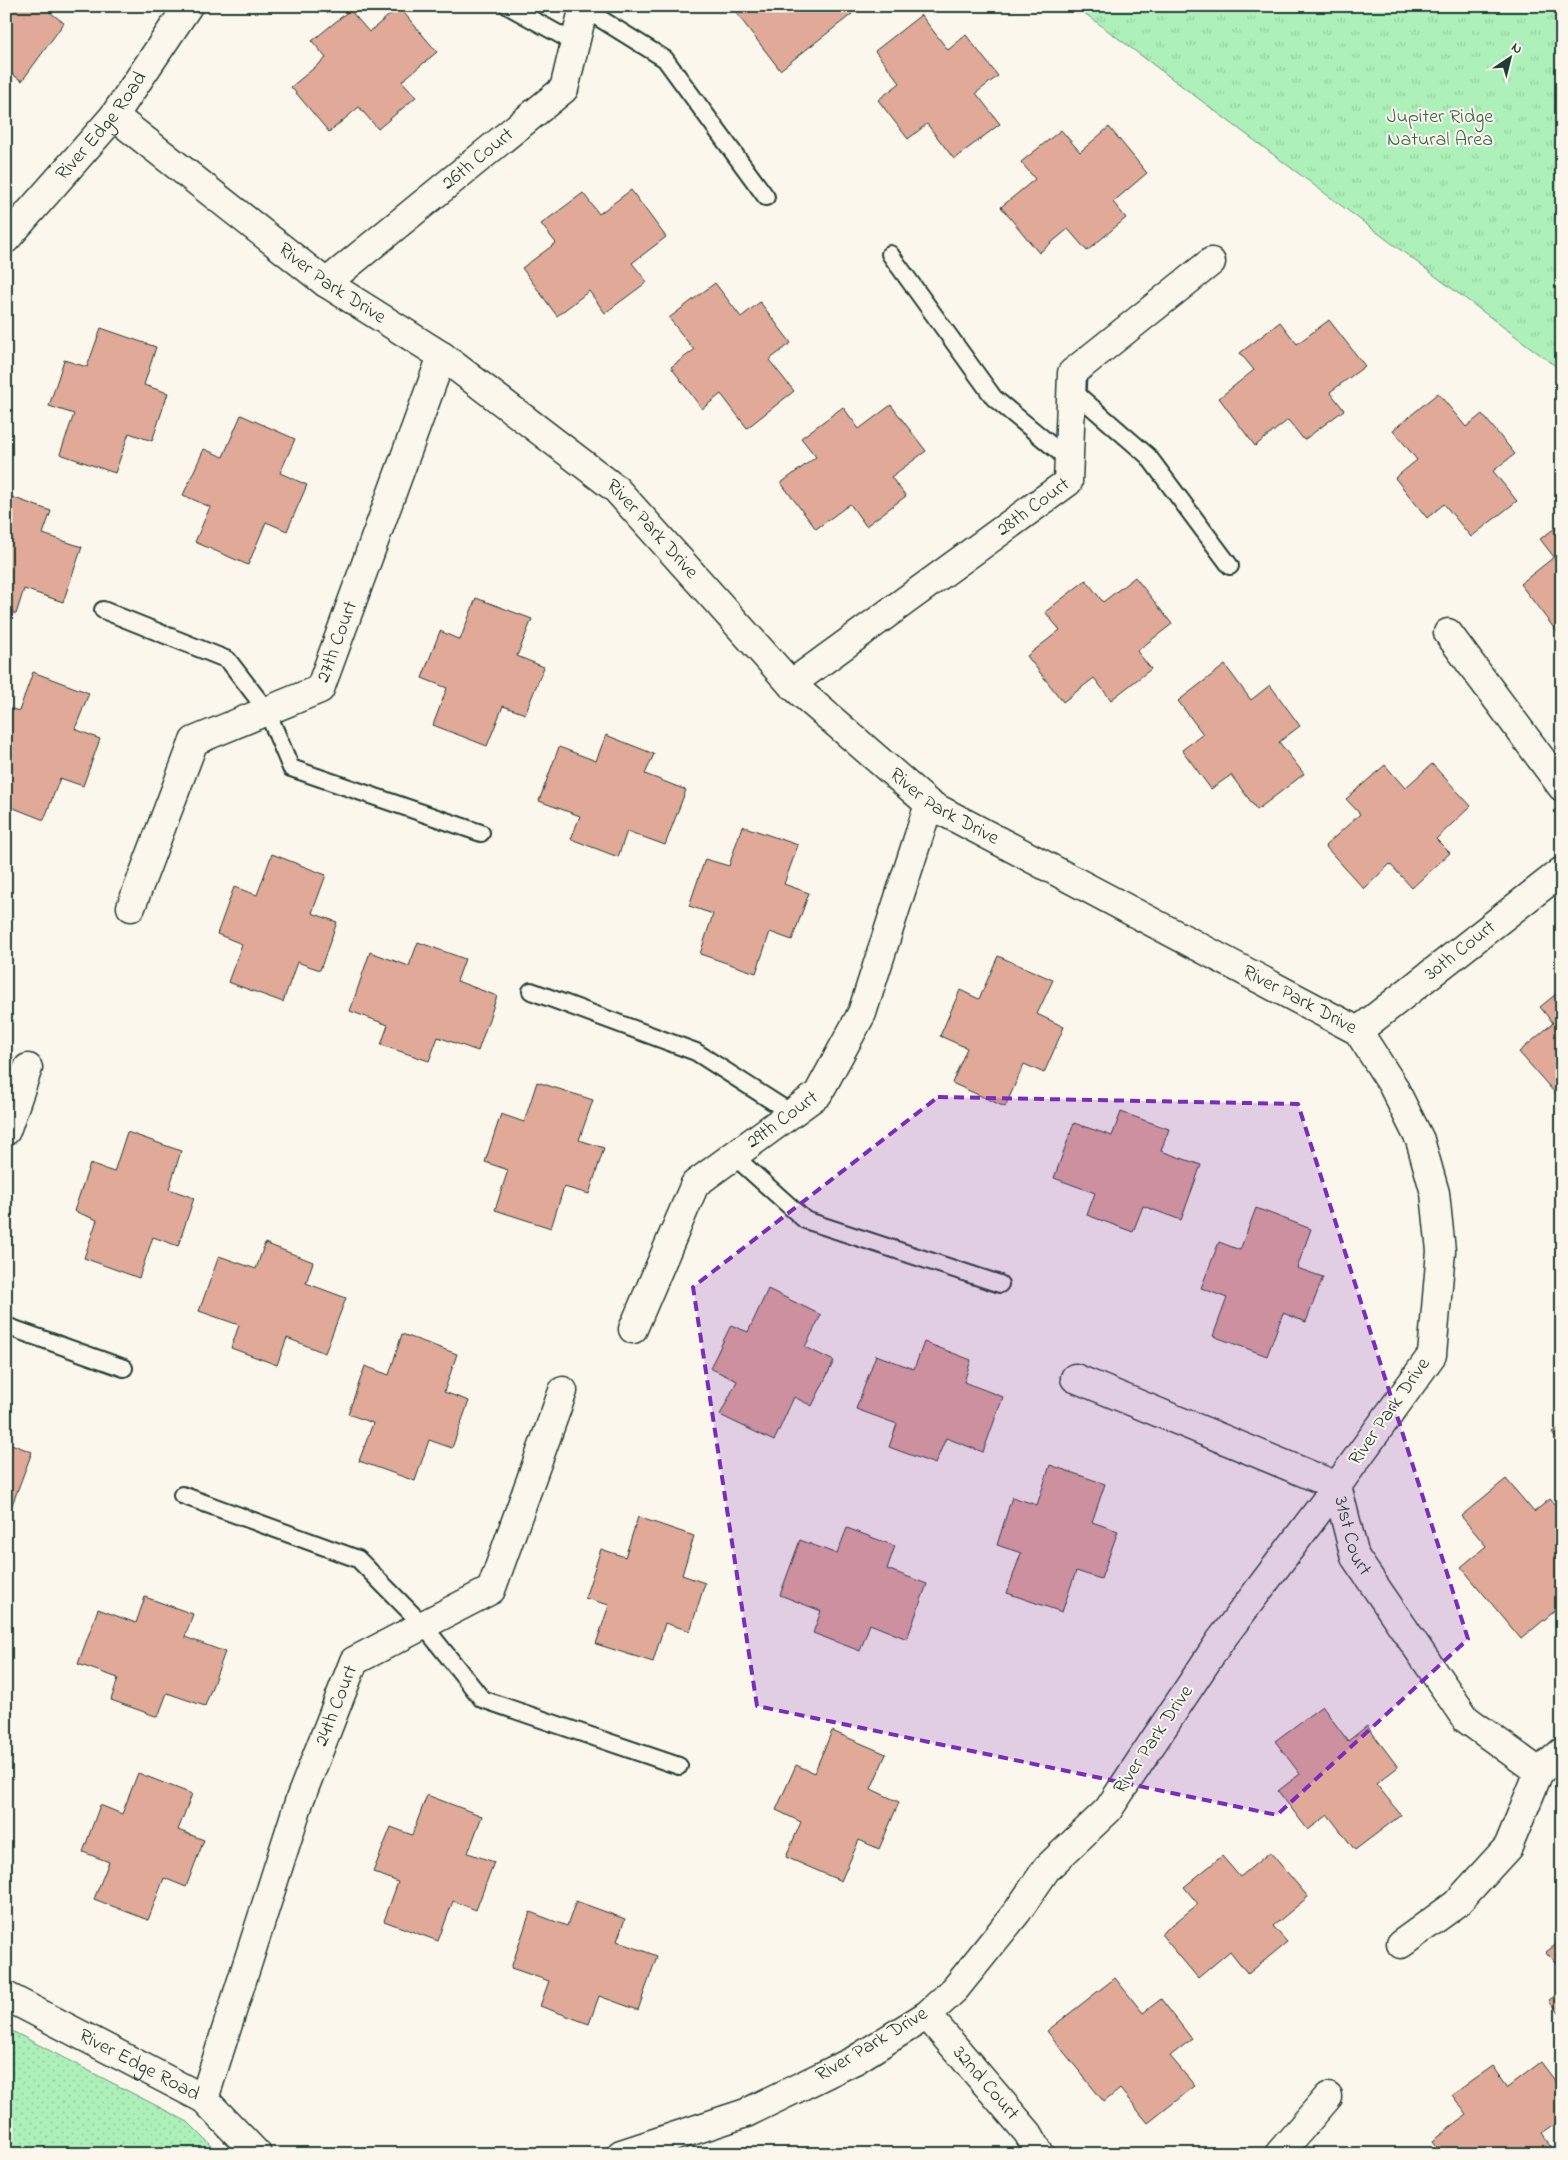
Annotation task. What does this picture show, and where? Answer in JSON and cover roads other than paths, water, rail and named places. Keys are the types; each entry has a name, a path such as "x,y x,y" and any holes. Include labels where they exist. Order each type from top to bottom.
{"street":[{"name":"River Edge Road","path":"6,239 114,116 188,6"},
{"name":"26th Court","path":"326,283 564,89 583,7"},
{"name":"River Park Drive","path":"114,116 326,283 442,356 616,489 792,684 929,804 1358,1031 1392,1084 1420,1140 1435,1193 1441,1251 1432,1355 1337,1486 1220,1641 1108,1810 1047,1868 1016,1912 961,1981 927,2015 855,2060 746,2114 621,2154"},
{"name":"28th Court","path":"792,684 1068,482 1072,373 1211,262"},
{"name":"27th Court","path":"131,907 194,741 320,689 442,356"},
{"path":"1448,633 1562,787"},
{"name":"29th Court","path":"633,1329 695,1184 818,1094 862,1013 929,804"},
{"name":"30th Court","path":"1358,1031 1562,871"},
{"path":"6,1132 28,1068"},
{"name":"31st Court","path":"1076,1378 1337,1486 1355,1557 1466,1719 1550,1774"},
{"name":"24th Court","path":"204,2099 300,1799 354,1660 491,1590 563,1391"},
{"path":"1402,1944 1456,1904 1508,1847 1562,1752"},
{"name":"River Edge Road","path":"6,1996 204,2099 257,2154"},
{"name":"32nd Court","path":"927,2015 1028,2133 1040,2154"},
{"path":"1279,2154 1328,2097"}],"lane":[{"path":"508,6 575,43"},
{"path":"583,7 665,60 766,197"},
{"path":"890,254 994,398 1069,460"},
{"path":"1072,390 1148,456 1230,566"},
{"path":"103,610 228,660 267,711 291,768 482,833"},
{"path":"531,991 696,1052 792,1113"},
{"path":"734,1156 805,1220 1000,1284"},
{"path":"6,1326 124,1368"},
{"path":"182,1496 358,1559 423,1625 482,1699 678,1766"}],"park label":[{"name":"Jupiter Ridge Natural Area","path":"1440,128"}]}
